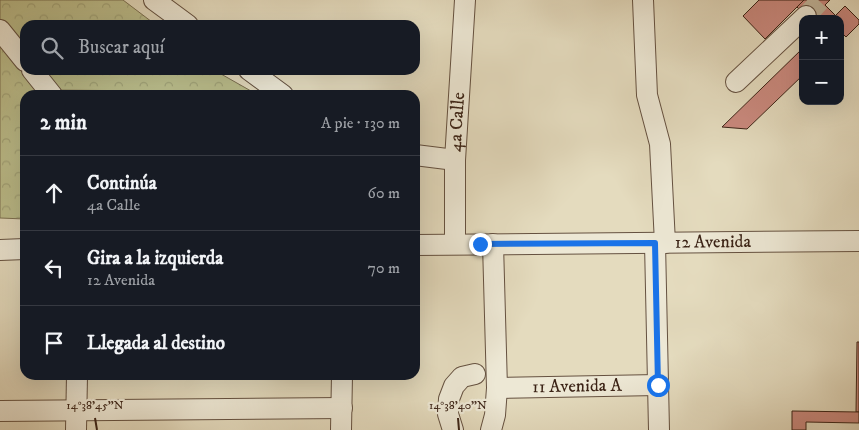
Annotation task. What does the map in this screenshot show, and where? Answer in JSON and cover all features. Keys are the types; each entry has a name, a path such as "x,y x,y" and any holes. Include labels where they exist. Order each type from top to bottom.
{"street":[{"path":"154,0 181,20"},
{"name":"4a Calle","path":"455,244 455,160 465,0"},
{"path":"643,0 647,96 660,144 659,430"},
{"path":"736,82 799,23"},
{"path":"0,30 20,56"},
{"path":"36,75 48,90"},
{"path":"256,75 275,90"},
{"path":"420,156 455,160"},
{"name":"12 Avenida","path":"420,244 859,241"},
{"path":"490,430 495,415 497,388 493,244"},
{"path":"0,250 20,249"},
{"path":"453,430 448,414 449,399 454,386 462,378 475,374"},
{"path":"76,420 77,380"},
{"path":"341,430 342,380"},
{"name":"11 Avenida A","path":"497,388 658,385"},
{"path":"0,411 76,420 342,408"}],"green space":[{"path":"0,0 123,0 149,20 20,20 20,75 223,75 249,90 20,90 20,219 0,218"}],"building":[{"path":"759,0 804,0 765,39 743,16"},
{"path":"804,0 830,0 825,5 835,15 805,15 797,7"},
{"path":"845,6 859,20 859,24 846,37 844,35 844,15 836,15"},
{"path":"799,52 799,79 747,129 722,127"},
{"path":"857,342 859,342 859,412 856,412"},
{"path":"792,411 859,412 859,423 806,422 806,430 792,430"}],"tunnel":[{"path":"807,15 821,0"}],"route":[{"path":"480,244 655,243 658,385"}]}
